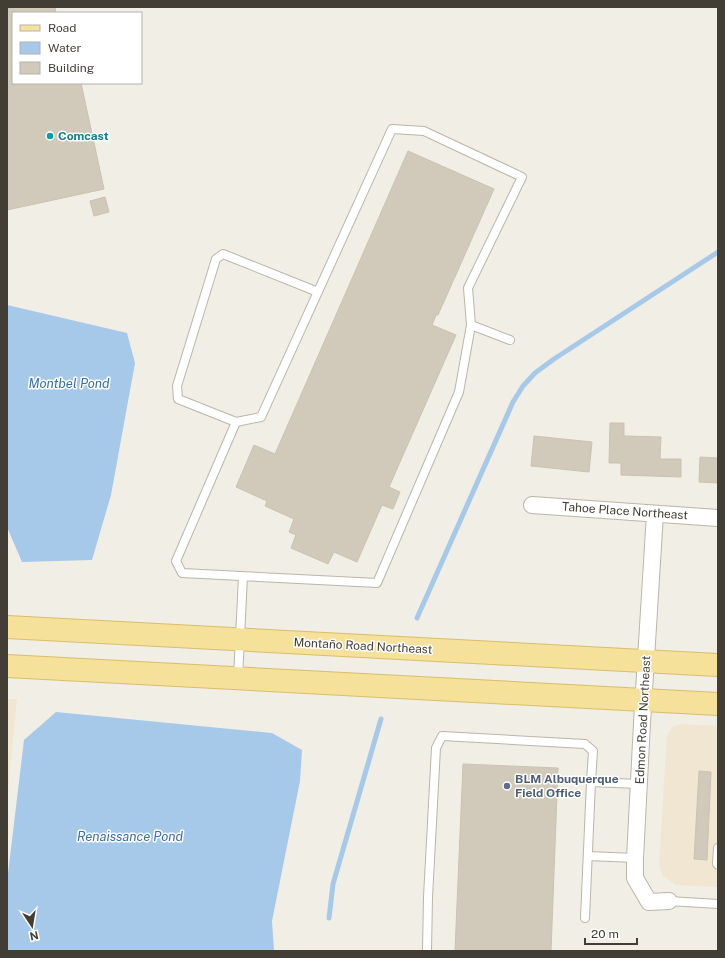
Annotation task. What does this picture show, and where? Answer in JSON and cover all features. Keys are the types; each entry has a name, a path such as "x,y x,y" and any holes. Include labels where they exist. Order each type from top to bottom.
{"main road":[{"name":"Montaño Road Northeast","path":"7,627 718,665"},
{"path":"7,666 718,704"}],"street":[{"name":"Tahoe Place Northeast","path":"532,505 718,518"},
{"name":"Edmon Road Northeast","path":"655,514 635,878 649,902 669,901"}],"lane":[{"path":"236,422 176,561 182,573 377,583 459,392 471,325 468,288 522,177 424,130 392,129 261,418 236,422 178,399 177,386 216,259 223,254 318,292"},
{"path":"471,325 510,340"},
{"path":"238,678 244,576"},
{"path":"427,951 428,897 436,748 442,736 584,744 593,751 585,918"},
{"path":"591,782 639,784"},
{"path":"718,848 718,865"},
{"path":"588,856 635,858"},
{"path":"669,901 718,904"}],"shaded area":[{"path":"7,699 17,699 7,801"},
{"path":"681,724 718,726 718,887 676,885 663,876 659,865 667,735 672,727"}],"water":[{"name":"Montbel Pond","path":"7,305 127,333 135,363 111,495 92,560 22,562 7,527"},
{"name":"Renaissance Pond","path":"56,712 272,733 302,750 300,781 272,921 274,951 7,951 7,882 24,740"}],"building":[{"name":"Comcast","path":"7,7 55,7 56,12 12,12 12,84 81,84 104,189 7,210"},
{"path":"408,151 494,189 438,315 436,315 432,325 456,335 389,487 400,492 393,509 382,505 357,562 334,552 328,564 291,548 296,535 289,532 294,519 265,506 267,501 236,487 254,445 275,454"},
{"path":"105,197 109,212 94,216 90,201"},
{"path":"610,423 624,423 624,436 661,437 660,459 681,459 681,477 621,475 621,463 609,463"},
{"path":"534,436 592,442 589,472 531,466"},
{"path":"700,457 718,458 718,483 699,482"},
{"path":"463,764 558,768 551,951 455,951"},
{"path":"699,771 711,772 707,860 694,859"}],"waterway":[{"path":"417,618 513,402 523,386 535,373 554,359 718,252"},
{"path":"329,918 333,884 381,719"}],"place":[{"name":"Comcast","path":"50,136"},
{"name":"BLM Albuquerque Field Office","path":"507,786"}]}
